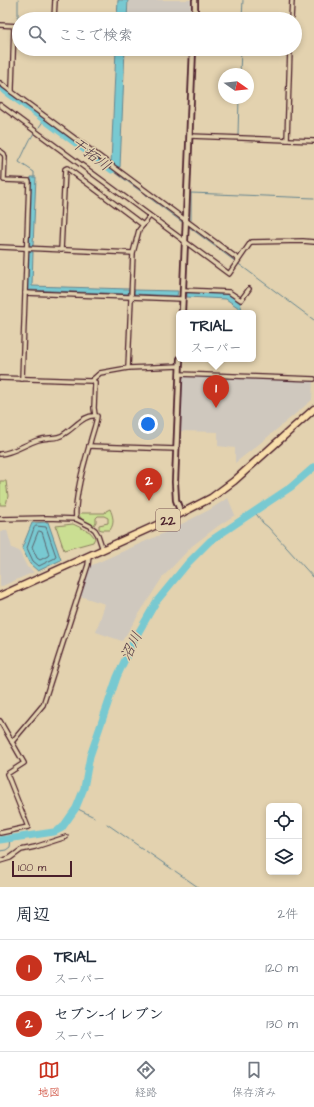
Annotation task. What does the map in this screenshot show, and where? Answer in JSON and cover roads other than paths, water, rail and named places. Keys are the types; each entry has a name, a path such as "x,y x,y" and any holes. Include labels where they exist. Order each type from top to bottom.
{"main road":[{"name":"22","path":"0,596 170,519 211,498 234,481 314,408"}],"street":[{"path":"54,12 55,0"},
{"path":"195,12 196,0"},
{"path":"291,12 292,0"},
{"path":"0,25 12,26"},
{"path":"12,92 15,56"},
{"path":"182,310 193,56"},
{"path":"287,140 290,56"},
{"path":"0,83 186,221 237,261"},
{"path":"0,105 229,274 251,242 314,242"},
{"path":"190,136 314,142"},
{"path":"0,151 5,157 2,180 29,181 22,378"},
{"path":"60,250 65,169 67,168 143,225"},
{"path":"128,368 133,253 139,230 150,216"},
{"path":"0,247 133,253"},
{"path":"183,290 229,292 241,300 249,289"},
{"path":"25,293 182,299"},
{"path":"180,362 175,482 176,500 181,513"},
{"path":"0,378 91,381 100,373 128,368 180,366"},
{"path":"179,374 314,379"},
{"path":"76,519 75,514 77,496 97,418 97,416 94,415 95,383 93,380"},
{"path":"0,454 16,450 42,439 60,437 85,418 94,415"},
{"path":"89,446 176,449"},
{"path":"0,519 76,519 95,530 102,550"},
{"path":"12,742 43,705 88,565 89,556"},
{"path":"0,721 24,763 6,774 28,827 0,833"},
{"path":"0,861 10,858 21,850 36,847 66,837"}],"water":[{"path":"118,0 128,0 127,12 117,12"},
{"path":"116,56 125,56 120,167 116,167 111,163"},
{"path":"31,177 36,177 33,246 29,246"},
{"path":"28,251 33,252 32,286 129,289 128,294 27,290"},
{"path":"134,290 178,291 177,296 134,294"},
{"path":"187,292 228,294 240,303 242,310 239,310 239,308 226,299 187,297"},
{"path":"48,522 61,560 38,571 30,564 22,548 32,523"}],"waterway":[{"path":"18,0 18,12"},
{"path":"242,12 243,0"},
{"path":"240,68 241,56"},
{"name":"干拓川","path":"0,87 112,170"},
{"path":"238,135 239,104"},
{"path":"37,130 44,120"},
{"path":"34,133 19,162 34,172 34,177"},
{"name":"干拓川","path":"112,170 182,222"},
{"path":"191,220 191,193 314,198"},
{"name":"干拓川","path":"189,227 314,320"},
{"name":"沼川","path":"0,840 54,832 62,828 76,808 84,788 90,756 117,677 133,642 156,602 188,563 210,541 291,487 314,467"},
{"path":"254,511 263,523 314,578"},
{"path":"76,808 94,817"},
{"path":"107,824 143,849"},
{"path":"0,851 6,850 10,847 11,839"},
{"path":"146,851 172,869"},
{"path":"175,871 198,887"}],"place":[{"name":"TRIAL","path":"216,408"},
{"name":"セブン-イレブン","path":"149,501"}]}
